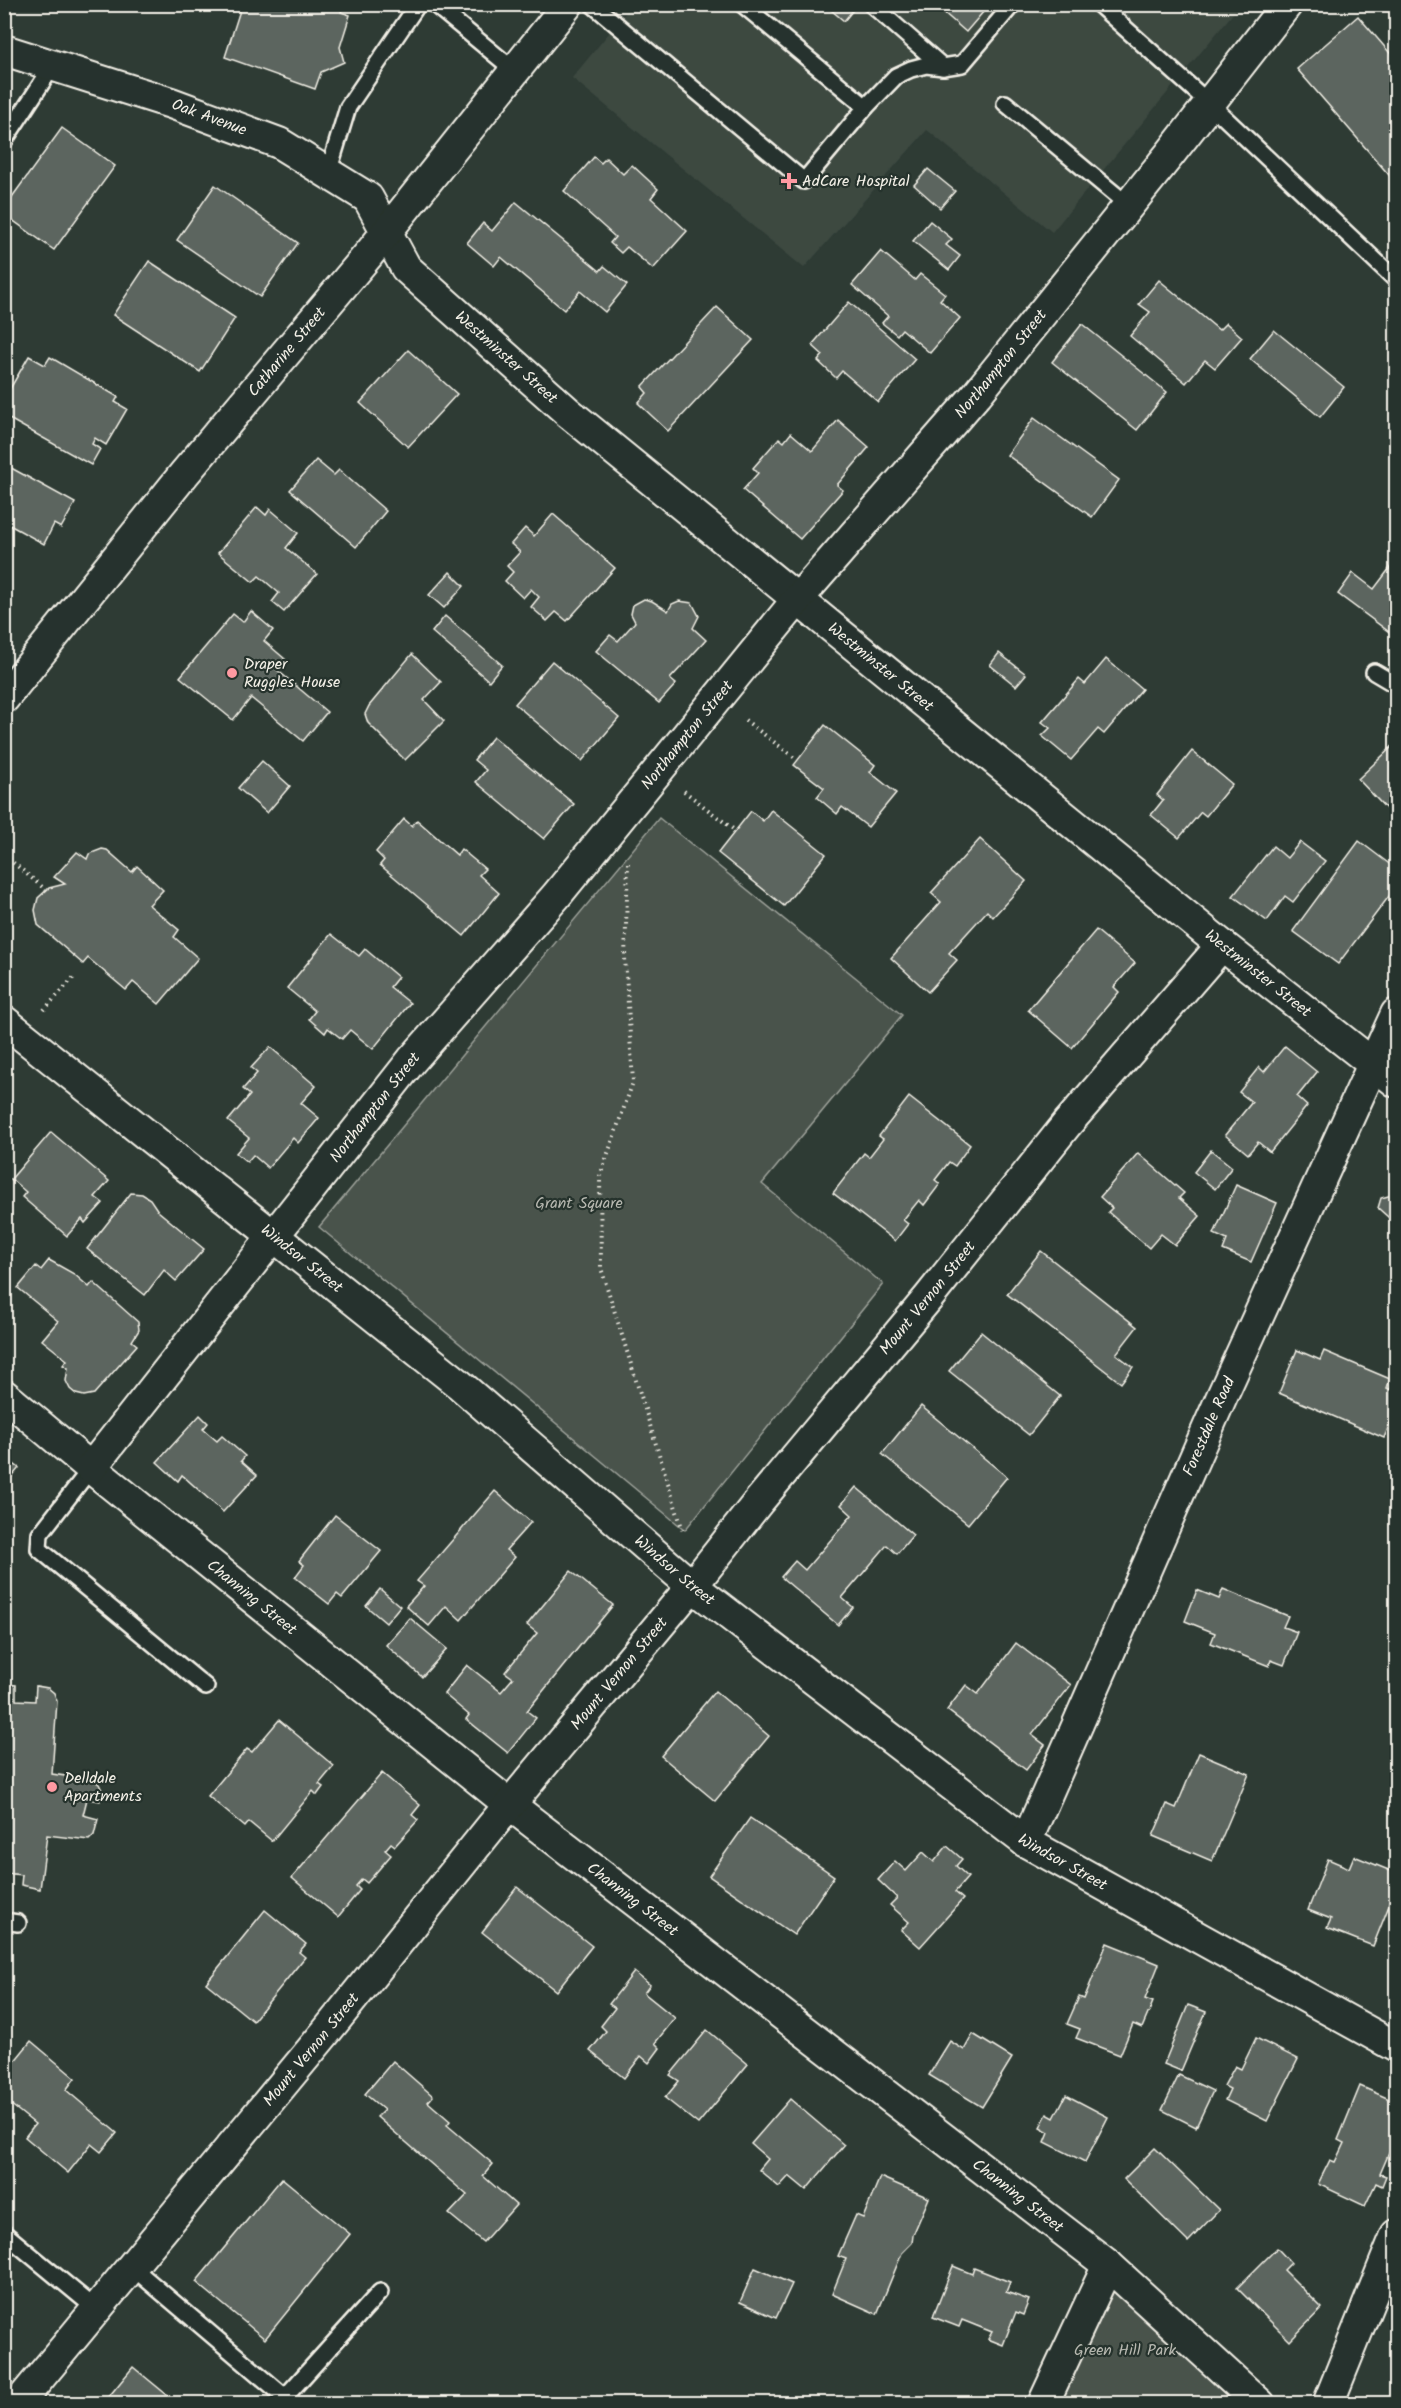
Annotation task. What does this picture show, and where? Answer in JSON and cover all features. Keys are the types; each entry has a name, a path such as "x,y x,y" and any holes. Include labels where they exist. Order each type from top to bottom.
{"street":[{"name":"Catharine Street","path":"4,698 184,474 386,231 568,4"},
{"name":"Northampton Street","path":"91,1468 412,1060 556,896 797,600 977,394 1210,104 1277,8"},
{"name":"Oak Avenue","path":"4,50 171,103 279,143 368,198 386,231"},
{"name":"Westminster Street","path":"386,231 406,268 569,413 1222,945 1385,1073"},
{"name":"Mount Vernon Street","path":"18,2403 692,1586 759,1500 929,1297 1068,1124 1222,945"},
{"name":"Forestdale Road","path":"1026,1842 1222,1396 1385,1073 1396,1014"},
{"name":"Windsor Street","path":"4,1021 459,1384 692,1586 1026,1842 1396,2047"},
{"name":"Channing Street","path":"4,1395 91,1468 510,1805 1108,2265 1260,2403"},
{"path":"1328,2403 1396,2235"},
{"path":"1043,2403 1108,2265"}],"lane":[{"path":"328,173 348,107 418,4"},
{"path":"434,4 515,71"},
{"path":"592,4 804,180 866,107 896,76 926,65 943,67 962,64 1013,4"},
{"path":"742,4 866,107"},
{"path":"871,4 943,67"},
{"path":"1098,4 1210,104 1396,280"},
{"path":"4,141 54,64"},
{"path":"1005,103 1129,206"},
{"path":"1374,672 1396,685"},
{"path":"91,1468 40,1534 39,1549 206,1687"},
{"path":"4,2232 96,2309"},
{"path":"132,2267 285,2397 380,2292"}],"path":[{"path":"743,718 795,758"},
{"path":"683,790 733,830"},
{"path":"4,855 46,890"},
{"path":"628,856 625,958 633,1082 600,1176 601,1268 683,1531"},
{"path":"43,1011 74,977"}],"shaded area":[{"name":"AdCare Hospital","path":"632,5 1240,5 1052,232 927,130 804,268 572,78"}],"green space":[{"name":"Grant Square","path":"659,818 902,1015 762,1184 883,1284 685,1530 319,1227"},
{"name":"Green Hill Park","path":"1108,2265 1260,2404 1043,2404"}],"building":[{"path":"242,4 344,4 341,12 350,15 340,47 344,62 321,72 315,89 225,57"},
{"path":"824,4 858,4 844,21"},
{"path":"934,4 990,4 966,32"},
{"path":"1358,16 1396,60 1396,183 1297,69"},
{"path":"62,128 115,166 54,250 4,214 4,208"},
{"path":"594,157 601,163 606,158 623,174 632,165 658,189 651,198 687,231 653,269 627,247 621,253 610,243 615,237 564,191"},
{"path":"928,169 955,191 940,208 914,185"},
{"path":"215,185 298,243 260,297 177,240"},
{"path":"516,202 600,271 604,266 627,285 605,312 580,291 564,310 501,257 494,266 467,243 483,223 492,231"},
{"path":"930,221 952,239 946,245 960,256 949,270 913,241"},
{"path":"881,251 915,280 920,274 945,294 940,300 960,318 930,353 902,329 897,335 882,323 888,316 852,285"},
{"path":"149,261 235,318 200,372 113,315"},
{"path":"1159,280 1219,330 1226,323 1242,337 1215,368 1205,360 1186,383 1130,336 1150,312 1139,304"},
{"path":"849,302 915,359 878,402 842,371 836,378 818,361 823,355 812,345"},
{"path":"717,307 753,340 668,431 638,403 647,393 642,387"},
{"path":"1082,324 1167,392 1137,430 1052,362"},
{"path":"1274,330 1344,387 1320,417 1250,359"},
{"path":"408,350 457,394 408,447 360,403"},
{"path":"29,356 45,365 50,357 118,397 115,402 127,409 106,445 95,438 92,444 100,449 91,465 4,416 4,399"},
{"path":"1034,418 1119,480 1092,517 1007,455"},
{"path":"838,420 869,447 837,485 843,490 800,539 743,490 758,473 753,468 779,438 784,442 791,433 812,451"},
{"path":"316,460 334,475 339,470 386,511 356,547 290,490"},
{"path":"4,464 75,503 61,528 54,524 44,544 4,522"},
{"path":"257,507 266,515 270,509 298,533 286,548 317,574 284,612 272,602 279,593 259,576 253,582 218,553"},
{"path":"553,514 615,568 567,621 556,612 547,621 531,607 539,597 531,589 523,598 505,581 513,572 507,566 520,552 511,544 525,528 534,536"},
{"path":"1393,564 1396,567 1396,637 1338,594 1353,573 1374,589"},
{"path":"450,572 464,586 444,608 429,595"},
{"path":"644,599 668,611 672,604 679,601 692,603 699,616 693,628 706,640 670,679 676,684 659,703 596,651 610,635 618,641 635,622 631,614 633,605"},
{"name":"Draper Ruggles House","path":"251,611 273,630 264,641 285,659 276,669 327,712 303,741 251,698 233,720 180,677 233,614 243,622"},
{"path":"445,616 502,665 489,681 432,632"},
{"path":"999,653 1026,674 1016,686 990,665"},
{"path":"412,654 441,682 424,700 444,721 405,760 368,723 365,714"},
{"path":"1106,659 1142,689 1104,734 1098,729 1071,760 1042,736 1050,728 1042,722 1079,679 1085,684"},
{"path":"552,661 619,718 582,761 515,704"},
{"path":"825,725 875,765 870,772 896,793 868,827 842,807 837,814 817,797 824,788 794,765"},
{"path":"493,737 574,804 544,839 476,782 486,770 474,760"},
{"path":"1396,743 1396,819 1358,779"},
{"path":"1192,751 1232,784 1206,816 1201,812 1179,838 1151,815 1163,800 1157,795"},
{"path":"262,761 290,786 267,813 238,788"},
{"path":"771,810 826,854 784,906 718,853 751,811 763,821"},
{"path":"404,819 412,826 417,820 457,855 461,849 485,869 479,875 499,893 464,936 380,865 384,860 376,852"},
{"path":"980,839 1026,881 993,917 987,911 949,953 957,960 928,992 891,958 941,902 931,893"},
{"path":"1359,841 1396,869 1396,887 1338,964 1293,931"},
{"path":"1300,842 1325,861 1293,902 1285,896 1267,921 1233,896 1273,846 1287,858"},
{"path":"102,849 107,850 132,872 137,866 163,890 149,905 179,930 174,937 198,958 159,1004 133,982 126,990 88,958 83,964 38,925 35,910 38,898 49,888 65,884 54,877 77,852 87,859 89,854"},
{"path":"1096,930 1135,963 1114,987 1119,992 1072,1048 1028,1010"},
{"path":"331,934 359,956 365,949 398,977 390,987 410,1003 373,1049 350,1030 342,1039 328,1028 325,1033 309,1019 315,1011 287,988"},
{"path":"1285,1046 1317,1072 1297,1097 1307,1106 1270,1152 1258,1142 1248,1154 1225,1135 1252,1102 1239,1092 1259,1067 1264,1072"},
{"path":"270,1047 316,1086 301,1103 319,1118 298,1143 293,1138 268,1168 253,1155 247,1162 236,1153 249,1138 228,1121 250,1095 243,1089 257,1073 251,1068"},
{"path":"909,1097 970,1145 955,1166 949,1162 935,1180 940,1184 924,1205 919,1200 903,1220 908,1224 895,1241 833,1193 864,1153 869,1157 883,1139 879,1136"},
{"path":"51,1132 109,1181 95,1197 103,1203 85,1223 82,1219 67,1236 22,1197 26,1192 11,1179"},
{"path":"1211,1150 1232,1167 1215,1189 1194,1172"},
{"path":"1138,1153 1184,1193 1179,1198 1200,1216 1175,1245 1161,1234 1149,1248 1108,1212 1112,1208 1100,1197"},
{"path":"1236,1185 1277,1203 1251,1262 1223,1250 1227,1240 1214,1234"},
{"path":"1396,1190 1396,1224 1378,1208 1381,1198 1392,1195"},
{"path":"131,1193 142,1194 150,1199 158,1211 204,1249 176,1281 164,1270 145,1295 87,1249"},
{"path":"1041,1251 1137,1327 1116,1354 1133,1367 1121,1383 1007,1294"},
{"path":"49,1260 74,1274 89,1287 93,1282 138,1322 139,1330 132,1341 137,1345 94,1394 84,1396 70,1389 66,1381 68,1368 63,1365 67,1360 42,1340 58,1321 18,1288 36,1266 41,1270"},
{"path":"981,1332 1060,1396 1029,1435 949,1371"},
{"path":"1297,1350 1320,1360 1324,1351 1390,1379 1387,1388 1396,1392 1396,1408 1384,1438 1279,1393"},
{"path":"921,1406 1007,1477 968,1524 882,1454"},
{"path":"200,1415 208,1423 203,1429 217,1441 222,1436 245,1456 241,1461 257,1475 223,1512 182,1475 178,1481 157,1462"},
{"path":"4,1457 19,1468 4,1486"},
{"path":"856,1487 913,1535 897,1554 887,1545 842,1598 853,1607 838,1625 781,1577 795,1561 805,1570 852,1515 841,1505"},
{"path":"495,1491 531,1522 506,1550 515,1557 461,1620 446,1606 429,1626 406,1606 424,1586 417,1581"},
{"path":"335,1515 381,1551 342,1598 337,1594 329,1604 295,1577 304,1565 299,1561"},
{"path":"571,1571 613,1605 527,1711 536,1718 508,1753 466,1719 469,1715 444,1694 467,1665 501,1692 513,1678 505,1672 537,1633 527,1625"},
{"path":"380,1589 400,1606 386,1623 366,1606"},
{"path":"1223,1589 1288,1616 1283,1627 1297,1632 1284,1665 1271,1660 1269,1666 1211,1643 1215,1633 1185,1621 1197,1590 1219,1599"},
{"path":"410,1618 447,1649 422,1677 386,1645"},
{"path":"1016,1643 1071,1685 1032,1735 1045,1745 1026,1770 947,1710 966,1685 978,1694"},
{"name":"Delldale Apartments","path":"4,1684 16,1685 16,1700 35,1701 36,1686 48,1688 54,1693 57,1701 52,1774 93,1780 102,1790 100,1801 87,1799 83,1815 98,1819 94,1835 89,1840 47,1835 40,1889 21,1885 22,1875 4,1873"},
{"path":"715,1691 769,1736 715,1801 661,1756"},
{"path":"279,1720 334,1766 319,1784 323,1787 317,1795 313,1791 272,1841 249,1822 245,1827 208,1796 247,1749 252,1752"},
{"path":"1199,1753 1249,1774 1212,1861 1153,1836 1167,1804 1176,1808"},
{"path":"382,1773 420,1805 412,1815 418,1820 395,1846 391,1843 385,1850 391,1855 367,1883 362,1879 356,1886 360,1890 338,1917 292,1878"},
{"path":"750,1818 834,1876 794,1935 709,1876"},
{"path":"947,1846 962,1859 956,1866 968,1877 955,1892 963,1899 920,1947 901,1930 909,1922 890,1905 897,1898 878,1880 895,1861 906,1871 923,1852 934,1862"},
{"path":"1354,1856 1396,1873 1396,1888 1373,1946 1327,1928 1331,1919 1308,1910 1328,1859 1349,1868"},
{"path":"517,1887 592,1946 556,1991 482,1932"},
{"path":"265,1910 306,1944 299,1952 305,1957 253,2021 206,1983"},
{"path":"1107,1943 1159,1964 1145,1999 1153,2002 1142,2028 1133,2024 1120,2055 1076,2038 1080,2029 1067,2024 1079,1997 1084,1999"},
{"path":"634,1972 650,1985 644,1993 675,2018 655,2043 660,2048 649,2063 641,2056 624,2078 590,2051 606,2031 601,2026 615,2008 609,2004"},
{"path":"1188,2005 1206,2012 1181,2071 1164,2064"},
{"path":"707,2030 748,2064 698,2124 665,2098 679,2081 670,2075"},
{"path":"973,2034 1012,2058 982,2107 929,2075 950,2041 964,2050"},
{"path":"1256,2038 1298,2059 1267,2121 1225,2100 1230,2089 1224,2086 1235,2066 1241,2069"},
{"path":"31,2041 75,2078 66,2090 117,2133 101,2152 91,2144 68,2173 25,2137 35,2124 4,2099 4,2074"},
{"path":"393,2061 433,2096 428,2102 450,2121 447,2125 493,2164 483,2176 516,2205 483,2242 449,2214 467,2195 377,2117 384,2110 365,2094"},
{"path":"1179,2075 1213,2091 1196,2127 1162,2110"},
{"path":"1360,2086 1396,2102 1396,2137 1380,2174 1386,2176 1382,2186 1376,2183 1365,2206 1318,2184 1330,2160 1335,2162 1344,2143 1338,2140"},
{"path":"1066,2095 1108,2117 1085,2162 1045,2142 1049,2132 1040,2127 1047,2114 1054,2118"},
{"path":"790,2099 844,2145 806,2190 789,2176 779,2187 759,2170 768,2159 751,2144"},
{"path":"1155,2148 1219,2210 1188,2242 1124,2179"},
{"path":"880,2177 929,2198 913,2235 912,2243 902,2253 877,2314 832,2294 846,2259 838,2256 856,2215 863,2218"},
{"path":"282,2178 350,2234 265,2339 196,2282"},
{"path":"1277,2248 1291,2263 1284,2270 1322,2308 1290,2341 1237,2288"},
{"path":"953,2266 972,2274 974,2268 1010,2282 1006,2292 1029,2300 1023,2315 1016,2312 1003,2345 988,2339 992,2332 962,2320 959,2327 933,2317"},
{"path":"755,2268 792,2284 776,2318 740,2302"},
{"path":"133,2367 178,2404 110,2404 106,2400"}],"place":[{"name":"AdCare Hospital","path":"789,181"},
{"name":"Draper Ruggles House","path":"232,673"},
{"name":"Delldale Apartments","path":"52,1787"}]}
